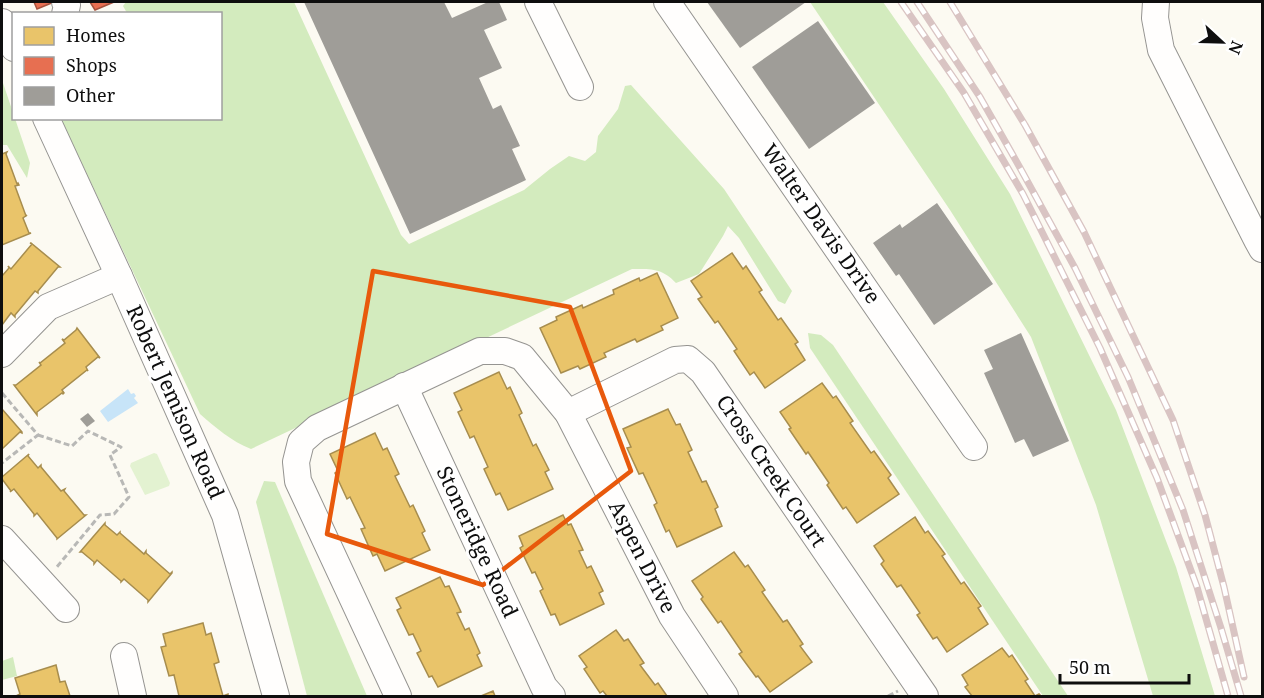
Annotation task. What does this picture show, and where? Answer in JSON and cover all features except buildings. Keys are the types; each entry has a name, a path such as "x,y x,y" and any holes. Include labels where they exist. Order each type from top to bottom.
{"street":[{"path":"538,2 580,87"},
{"name":"Walter Davis Drive","path":"667,2 974,447"},
{"path":"1156,2 1155,18 1161,50 1263,249"},
{"name":"Robert Jemison Road","path":"47,120 225,515 276,696"},
{"path":"2,354 48,307 119,276"},
{"name":"Aspen Drive","path":"398,696 298,481 296,462 301,442 316,428 480,351 505,351 522,357 568,413 672,616 725,696"},
{"name":"Cross Creek Court","path":"568,413 675,360 688,359 703,372 925,696"},
{"name":"Stoneridge Road","path":"404,387 544,687 552,696"},
{"path":"2,539 66,609"},
{"path":"124,656 133,696"}],"path":[{"path":"2,393 38,435 72,446 88,431 121,447 110,455 129,497 114,514 100,515 68,555 42,582"},
{"path":"2,463 38,435"}],"highlighted area":[{"path":"373,271 570,307 631,471 483,585 327,534"}],"green space":[{"path":"126,2 294,2 401,235 409,244 524,190 569,156 585,161 596,152 598,136 618,109 625,86 631,85 724,189 792,291 785,304 778,301 739,238 728,226 699,274 676,283 661,272 651,269 632,269 251,449 230,438 200,414 61,120 222,120 222,12 126,12 123,6"},
{"path":"810,2 883,2 944,89 1010,194 1116,410 1176,567 1215,696 1153,696 1096,505 1031,337 950,210"},
{"path":"2,80 12,110 12,120 15,120 30,163 27,178 7,145 2,145"},
{"path":"808,333 821,335 833,345 1068,696 1043,696 810,348"},
{"path":"154,453 157,454 170,483 169,486 145,495 130,466 131,463"},
{"path":"264,481 275,482 367,696 307,696 256,502"},
{"path":"13,657 17,676 2,680 2,661"}],"water":[{"path":"128,389 131,394 134,393 136,396 134,398 138,403 108,422 100,411"}],"railway":[{"path":"901,2 964,93 1023,194 1100,348 1157,478 1197,587 1228,696"},
{"path":"917,2 980,97 1019,166 1075,268 1128,377 1183,510 1241,696"},
{"path":"950,2 1025,125 1084,232 1173,420 1205,515 1244,677"}]}
